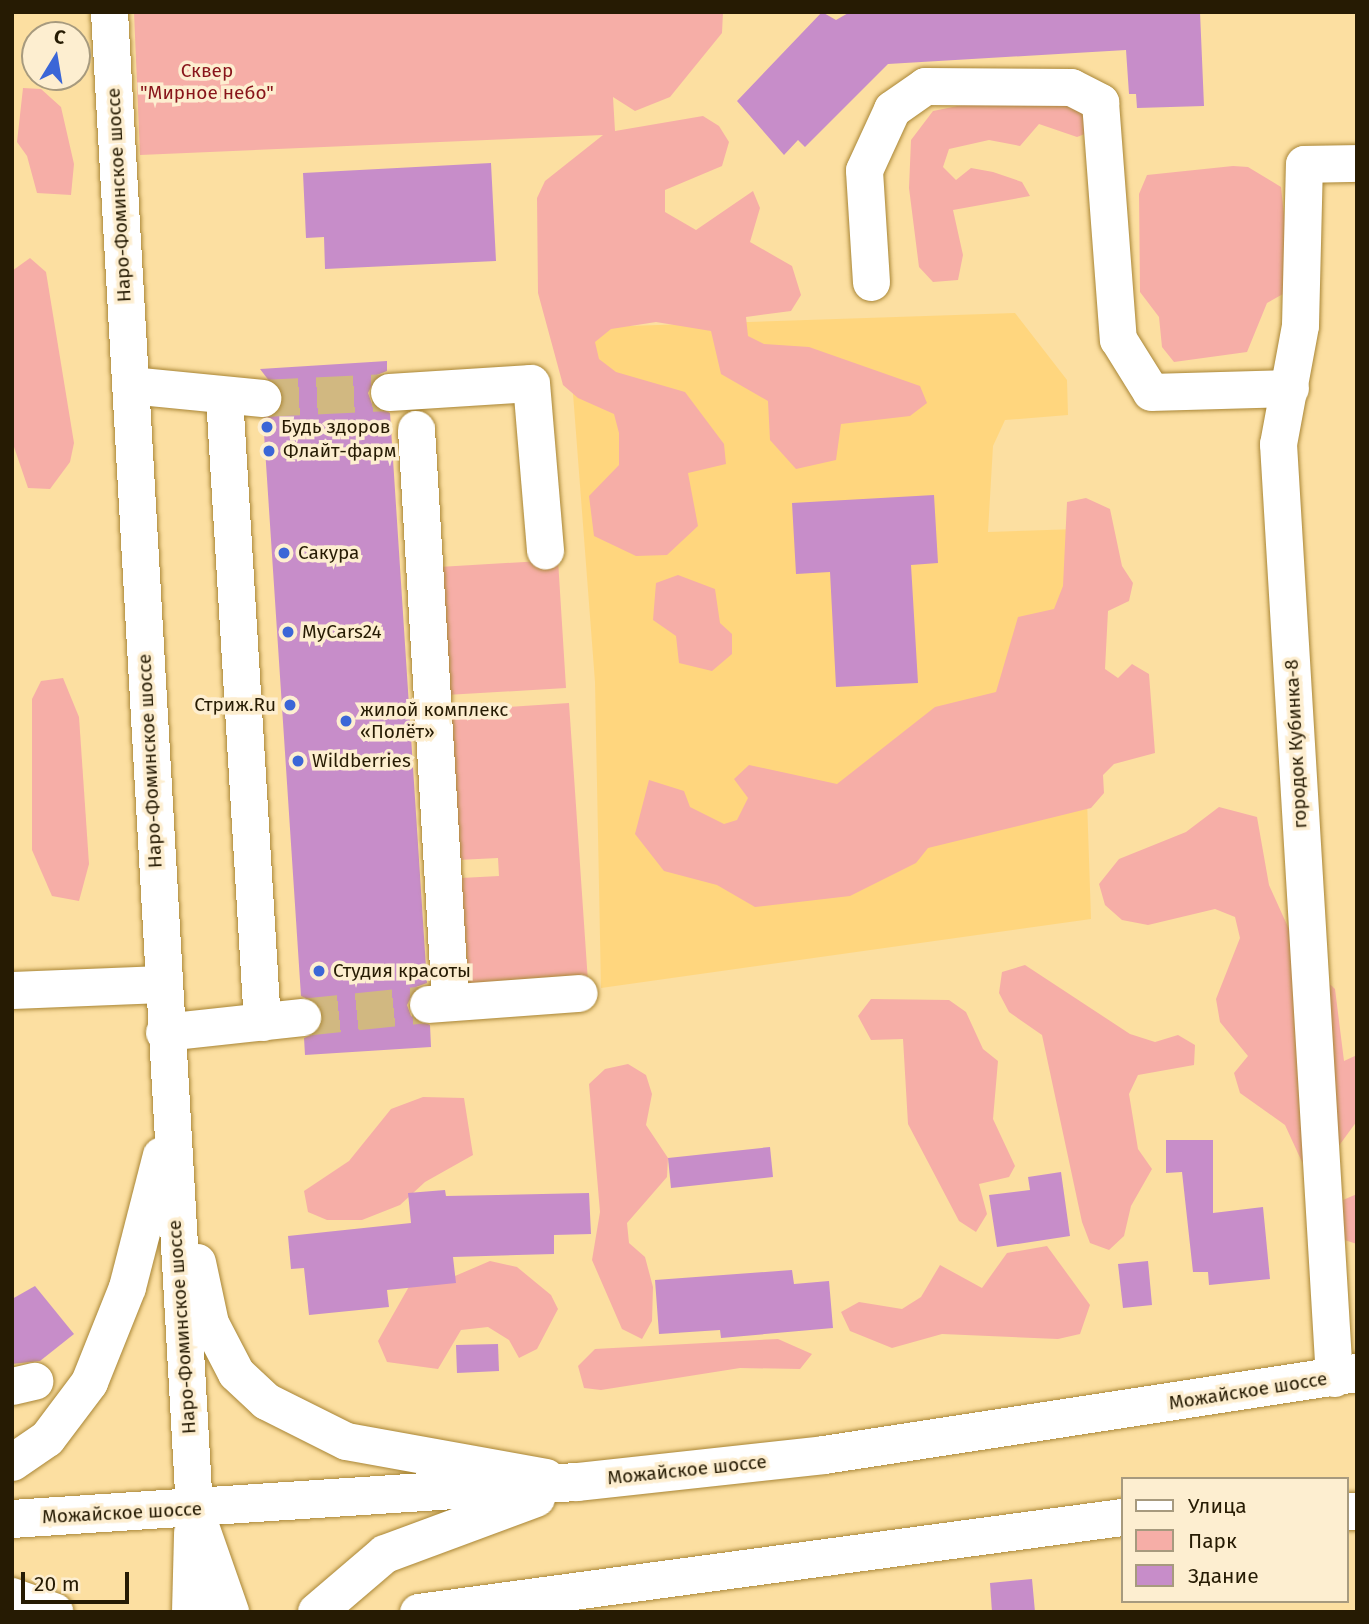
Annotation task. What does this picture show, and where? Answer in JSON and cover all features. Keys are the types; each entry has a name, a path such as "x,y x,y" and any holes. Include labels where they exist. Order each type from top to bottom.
{"main road":[{"name":"Можайское шоссе","path":"12,1518 194,1510 577,1482 824,1455 1345,1375"},
{"path":"317,1612 385,1554 577,1482"},
{"name":"Наро-Фоминское шоссе","path":"191,1612 194,1510"},
{"name":"Наро-Фоминское шоссе","path":"194,1510 230,1612"},
{"path":"12,1597 54,1612"}],"street":[{"name":"Наро-Фоминское шоссе","path":"109,12 164,1032 194,1510"},
{"path":"871,282 864,170 892,109 925,86 1071,87 1100,103 1118,339 1151,392 1290,388"},
{"name":"городок Кубинка-8","path":"1345,1375 1278,444 1300,325 1304,164 1357,163"},
{"path":"389,391 531,383 545,550"},
{"path":"131,385 262,398"},
{"path":"224,396 262,1022"},
{"path":"416,429 439,1003 579,993"},
{"path":"12,990 162,984"},
{"path":"164,1032 302,1017"},
{"path":"12,1462 75,1407 94,1371 127,1287 170,1124"},
{"path":"170,1124 209,1323 236,1373 266,1401 346,1441 577,1482"},
{"path":"418,1612 1120,1517"}],"shaded area":[{"path":"1015,313 1067,380 1068,415 1005,420 993,446 988,532 1078,529 1091,919 601,988 595,682 568,328"}],"green space":[{"name":"Сквер \"Мирное небо\"","path":"134,12 723,12 722,33 670,97 635,111 613,97 615,131 703,116 719,126 729,142 722,166 665,190 665,212 696,230 753,191 760,208 750,242 792,266 801,295 791,311 746,317 748,336 764,344 809,347 920,386 927,403 910,416 841,424 836,460 796,469 770,440 768,401 721,374 711,331 656,322 611,329 595,342 599,359 616,372 685,392 724,444 726,464 688,473 698,526 667,555 636,556 594,536 589,496 619,465 619,433 614,414 578,398 563,385 538,293 537,198 545,181 603,135 140,155"},
{"path":"1042,89 1086,113 1095,130 1077,137 1039,124 1020,146 989,140 949,149 943,167 956,180 971,168 993,172 1022,182 1030,196 953,210 963,255 958,280 933,282 919,267 909,188 911,140 933,111"},
{"path":"23,91 43,91 61,107 74,164 71,195 37,193 27,156 17,142"},
{"path":"1233,166 1248,167 1281,187 1292,289 1267,303 1247,352 1174,362 1162,347 1159,317 1140,292 1139,194 1147,175"},
{"path":"30,258 46,272 74,443 70,462 50,489 28,488 12,441 12,271"},
{"path":"1086,498 1110,509 1122,566 1133,583 1129,601 1108,611 1105,669 1118,678 1132,664 1149,674 1155,753 1114,764 1103,775 1104,793 1091,808 928,848 916,863 850,896 755,907 717,885 664,871 635,834 649,780 684,791 690,807 724,824 737,820 748,798 734,779 749,765 837,784 935,707 996,692 1018,617 1054,609 1063,586 1067,502"},
{"path":"558,560 566,688 446,695 439,567"},
{"path":"678,575 715,589 720,623 732,634 732,654 712,671 679,663 676,636 653,620 656,583"},
{"path":"63,678 79,717 89,864 79,901 52,896 32,850 32,699 41,681"},
{"path":"569,703 588,982 469,989 461,878 499,876 498,858 458,860 448,711"},
{"path":"1219,807 1257,817 1269,885 1302,958 1335,989 1344,1061 1357,1055 1357,1121 1319,1173 1302,1162 1285,1125 1240,1093 1234,1073 1248,1056 1220,1022 1216,999 1240,938 1235,917 1215,909 1148,925 1122,920 1105,905 1099,884 1119,859 1186,832"},
{"path":"1025,965 1130,1034 1155,1042 1178,1035 1195,1045 1194,1065 1138,1075 1129,1094 1138,1149 1152,1169 1131,1206 1124,1236 1109,1250 1090,1243 1082,1222 1042,1035 1009,1012 999,993 1002,972"},
{"path":"871,999 949,1000 966,1012 983,1049 998,1061 993,1119 1015,1166 1009,1177 979,1184 987,1214 976,1232 959,1221 908,1124 903,1039 871,1040 858,1016"},
{"path":"628,1064 646,1075 652,1094 646,1125 668,1158 667,1177 627,1223 629,1243 645,1257 653,1287 652,1321 642,1339 622,1329 592,1260 600,1212 589,1084 605,1069"},
{"path":"423,1097 464,1098 473,1155 425,1182 400,1205 362,1220 327,1220 308,1212 304,1191 349,1161 391,1109"},
{"path":"1357,1194 1357,1244 1338,1238 1333,1219 1343,1200"},
{"path":"1047,1246 1090,1305 1080,1334 1058,1339 942,1334 892,1348 850,1331 841,1312 859,1302 902,1309 921,1297 940,1265 982,1288 1007,1253"},
{"path":"490,1261 517,1267 551,1295 558,1309 537,1349 519,1358 509,1340 488,1327 461,1330 438,1369 387,1362 378,1341 411,1283 448,1279"},
{"path":"778,1339 812,1354 800,1369 740,1368 601,1390 584,1388 578,1366 595,1349"}],"building":[{"path":"822,12 836,20 850,12 1200,12 1204,106 1137,108 1136,94 1129,94 1126,50 888,64 805,147 798,140 784,155 737,101"},
{"path":"491,163 496,261 325,269 324,237 306,238 303,173"},
{"name":"жилой комплекс «Полёт»","path":"387,361 387,371 377,375 368,393 372,404 390,413 427,983 416,987 407,1005 411,1016 430,1025 431,1047 305,1055 304,1038 315,1033 323,1015 318,1004 301,996 263,418 279,411 283,399 260,369"},
{"path":"934,495 938,563 911,565 918,683 836,687 830,572 796,574 792,503"},
{"path":"1166,1140 1213,1140 1213,1213 1263,1207 1270,1279 1209,1285 1208,1272 1193,1272 1182,1172 1166,1173"},
{"path":"770,1147 773,1177 671,1188 668,1158"},
{"path":"1061,1172 1070,1236 997,1247 989,1195 1030,1190 1028,1177"},
{"path":"445,1190 446,1196 589,1193 591,1234 554,1235 554,1254 453,1257 456,1283 387,1290 389,1307 309,1315 304,1268 291,1269 288,1236 411,1223 408,1193"},
{"path":"1148,1261 1152,1305 1123,1308 1118,1264"},
{"path":"792,1270 794,1284 829,1281 833,1328 721,1338 720,1330 659,1334 655,1280"},
{"path":"35,1286 74,1334 40,1361 12,1364 12,1299"},
{"path":"498,1344 499,1371 457,1373 456,1345"},
{"path":"1032,1579 1035,1612 992,1612 990,1583"}],"tunnel":[{"path":"262,398 389,392"},
{"path":"302,1017 428,1004"}],"place":[{"name":"Будь здоров","path":"267,427"},
{"name":"Флайт-фарм","path":"269,451"},
{"name":"Сакура","path":"284,553"},
{"name":"MyCars24","path":"288,632"},
{"name":"Стриж.Ru","path":"290,705"},
{"name":"жилой комплекс «Полёт»","path":"346,721"},
{"name":"Wildberries","path":"298,761"},
{"name":"Студия красоты","path":"319,971"}]}
